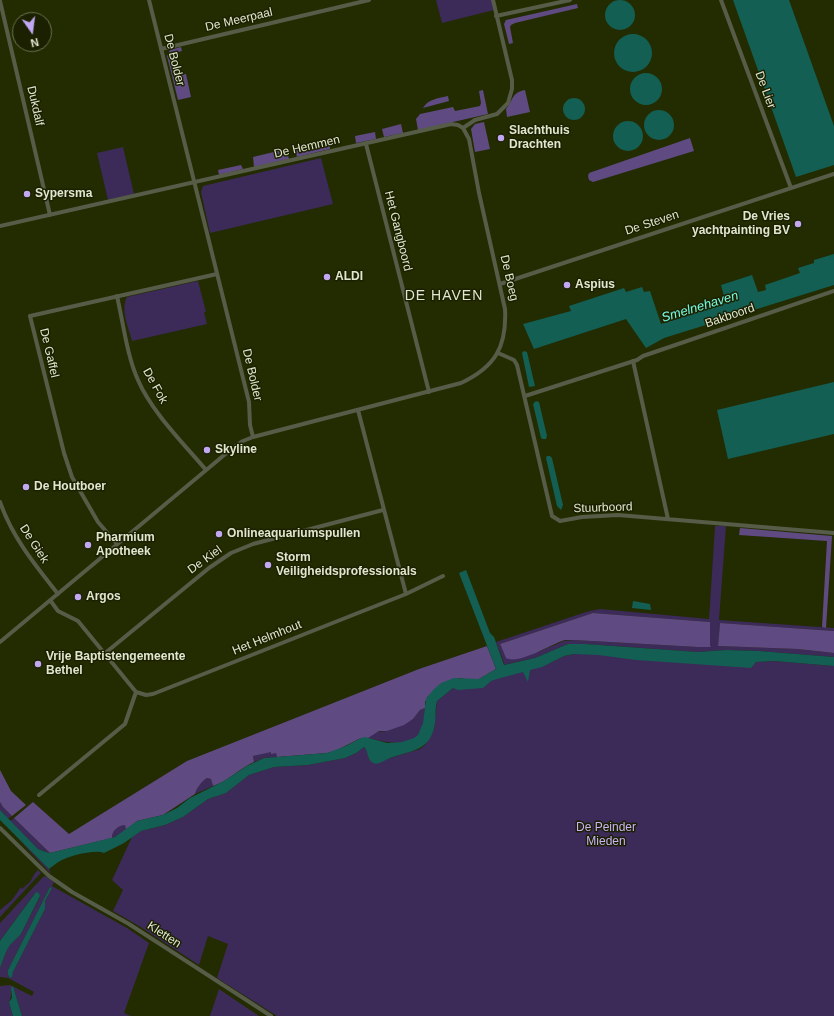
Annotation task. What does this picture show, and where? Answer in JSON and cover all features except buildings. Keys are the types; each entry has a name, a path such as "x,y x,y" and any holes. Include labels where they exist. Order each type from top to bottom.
{"street":[{"name":"De Bolder","path":"149,0 249,402 250,425 254,437"},
{"name":"De Meerpaal","path":"161,49 369,0"},
{"path":"463,128 475,120 497,114 508,103 512,90 512,80 493,0"},
{"path":"496,16 570,0"},
{"name":"De Lier","path":"721,0 791,188"},
{"name":"Dukdalf","path":"0,1 50,215"},
{"name":"De Hemmen","path":"0,226 451,124 458,125 463,128"},
{"name":"De Boeg","path":"429,392 461,383 476,376 489,365 498,352 503,339 506,324 505,309 500,284 479,193 469,139 463,128"},
{"name":"Het Gangboord","path":"366,144 429,392"},
{"name":"De Steven","path":"500,284 834,174"},
{"name":"De Gaffel","path":"117,544 98,522 72,478 64,453 30,316 217,274"},
{"name":"Bakboord","path":"525,396 633,361 643,356 834,291"},
{"name":"De Fok","path":"117,296 137,379 157,412 206,470"},
{"name":"Stuurboord","path":"498,352 514,360 517,365 552,516 560,521 582,517 618,515 834,534"},
{"path":"633,361 668,519"},
{"path":"0,642 206,470 243,441 429,392"},
{"path":"358,410 406,594"},
{"name":"De Giek","path":"0,502 11,528 28,556 58,594"},
{"name":"De Kiel","path":"104,654 209,568 231,554 253,544 383,510"},
{"name":"Het Helmhout","path":"136,692 146,695 153,694 406,594 444,576"},
{"path":"39,795 125,724 136,692 78,621 58,611 50,600"},
{"name":"Kletten","path":"0,828 45,873 72,892 129,924 271,1016"}],"green space":[{"path":"436,0 492,0 494,10 442,23"},
{"path":"123,147 134,194 108,200 97,153"},
{"path":"321,158 333,204 210,233 201,192 203,186"},
{"path":"198,281 206,312 204,312 207,324 132,341 124,308 127,297"},
{"path":"715,526 726,526 719,620 834,628 834,631 720,623 718,646 798,649 834,653 834,657 759,651 726,650 698,652 568,644 535,658 503,665 504,663 496,642 586,612 600,609 709,619","holes":["593,613 710,622 711,646 698,647 574,640 564,641 538,652 506,657 500,644"]},
{"name":"De Peinder Mieden","path":"587,652 752,666 756,662 774,661 834,666 834,1016 277,1016 217,978 228,944 208,936 199,965 113,911 123,890 112,880 132,837 141,831 165,825 183,817 208,799 226,793 249,775 274,767 308,765 345,758 364,747 367,749 369,759 372,762 377,763 420,749 425,745 434,729 437,701 453,688 488,681 552,662 564,656"},
{"path":"425,708 420,733 413,740 394,743 368,738 375,732 387,731 413,719 420,710"},
{"path":"271,751 276,753 277,757 264,758 254,762 253,756"},
{"path":"207,778 211,779 213,786 195,794 203,781"},
{"path":"0,802 12,816 8,819 0,810"},
{"path":"14,818 50,853 38,849 10,821"},
{"path":"121,825 125,825 126,830 112,838 112,833"},
{"path":"13,833 49,869 51,874"},
{"path":"38,870 41,873 0,917 0,910 12,900 21,887 22,889 30,882"},
{"path":"45,876 54,882 52,886 127,928 149,943 124,1013 131,1016 22,1016 13,987 32,996 34,992 8,978 0,977 0,968 10,945 21,934 40,897 39,893 35,893 0,941 0,923 43,877","holes":["50,887 52,888 45,901 45,909 12,974 12,977 10,978 8,975 8,970"]},
{"path":"0,986 13,986 9,1002 13,1016 0,1016"},
{"path":"219,989 259,1016 210,1016"}],"shaded area":[{"path":"577,4 578,8 511,25 510,27 513,43 509,44 504,24 506,20"},
{"path":"181,47 182,51 172,57 172,63 176,75 186,74 191,97 178,100 167,56 170,50"},
{"path":"483,90 488,114 418,130 416,119 420,114 453,107 455,111 480,106 479,91"},
{"path":"525,90 530,112 507,117 506,109 513,97 520,91"},
{"path":"448,96 449,101 423,108 425,105 437,98"},
{"path":"484,122 490,149 475,152 471,129 475,124"},
{"path":"401,124 403,133 384,137 382,129"},
{"path":"375,132 376,139 356,143 355,136"},
{"path":"690,138 694,151 593,182 589,180 589,173"},
{"path":"330,140 330,149 297,157 294,147"},
{"path":"286,149 289,159 254,167 253,157"},
{"path":"241,165 243,169 219,175 218,170"},
{"path":"740,528 832,536 826,628 822,627 827,541 739,535"},
{"path":"593,613 710,622 711,647 565,640 519,659 512,659 506,658 500,644"},
{"path":"720,623 834,631 834,653 798,649 718,646"},
{"path":"487,646 496,669 479,679 473,680 459,678 428,696 425,702 425,708 420,710 413,719 404,725 387,731 379,731 368,738 361,738 337,750 327,753 277,757 276,753 271,754 271,752 253,756 254,762 224,781 213,786 211,779 207,778 200,785 195,794 163,815 137,821 126,830 125,825 120,826 114,831 112,838 50,853 14,818 33,802 69,834 187,761 419,669"},
{"path":"0,770 11,791 26,805 12,816 0,802"}],"water":[{"path":"620,0 631,4 635,15 631,26 620,30 609,26 605,15 609,4"},
{"path":"733,0 789,0 834,126 834,165 796,177"},
{"path":"633,34 646,40 652,53 646,66 633,72 620,66 614,53 620,40"},
{"path":"646,73 657,78 662,89 657,100 646,105 635,100 630,89 635,78"},
{"path":"574,98 582,101 585,109 582,117 574,120 566,117 563,109 566,101"},
{"path":"659,110 665,111 673,119 673,131 665,139 659,140 653,139 645,131 644,125 645,119 653,111"},
{"path":"628,121 634,122 642,130 642,142 634,150 628,151 622,150 614,142 613,136 614,130 622,122"},
{"path":"834,254 834,285 664,338 646,348 626,319 534,349 523,324 571,311 569,306 624,288 626,292 642,287 644,292 650,291 661,324 726,303 721,285 752,275 758,292 766,290 765,285 800,273 798,268 814,263 814,260"},
{"path":"524,351 527,352 535,386 529,387 522,353"},
{"path":"834,382 834,434 728,459 717,410"},
{"path":"536,401 539,402 547,436 546,439 541,438 533,404"},
{"path":"547,456 552,458 563,505 561,510 557,506 546,458"},
{"path":"466,570 504,665 535,658 568,644 585,644 698,652 726,650 759,651 834,657 834,666 774,661 756,662 751,668 574,654 564,656 542,667 530,670 528,682 523,672 491,681 483,688 458,690 453,688 437,701 433,732 430,739 420,748 375,764 369,759 367,751 364,747 345,758 308,765 274,767 249,775 226,793 208,799 183,817 165,825 141,831 124,843 104,853 88,852 69,857 60,861 49,869 0,820 0,810 38,849 50,853 115,837 137,821 163,815 177,808 190,798 224,781 247,766 264,758 327,753 365,737 387,743 402,742 414,738 418,735 423,723 426,699 441,683 454,678 479,679 496,669 459,573"},
{"path":"633,601 650,604 651,610 632,608"},
{"path":"50,887 52,888 45,901 45,909 13,972 12,977 10,978 8,975 8,970"},
{"path":"36,892 39,893 40,896 21,934 10,945 6,952 0,968 0,941"},
{"path":"13,986 22,1016 13,1016 9,1002 12,998 11,988"}],"place":[{"name":"Slachthuis Drachten","path":"501,138"},
{"name":"Sypersma","path":"27,194"},
{"name":"De Vries yachtpainting BV","path":"798,224"},
{"name":"ALDI","path":"327,277"},
{"name":"Aspius","path":"567,285"},
{"name":"Skyline","path":"207,450"},
{"name":"De Houtboer","path":"26,487"},
{"name":"Onlineaquariumspullen","path":"219,534"},
{"name":"Pharmium Apotheek","path":"88,545"},
{"name":"Storm Veiligheidsprofessionals","path":"268,565"},
{"name":"Argos","path":"78,597"},
{"name":"Vrije Baptistengemeente Bethel","path":"38,664"}],"district":[{"name":"DE HAVEN","path":"444,296"}],"water label":[{"name":"Smelnehaven","path":"700,307"}]}
